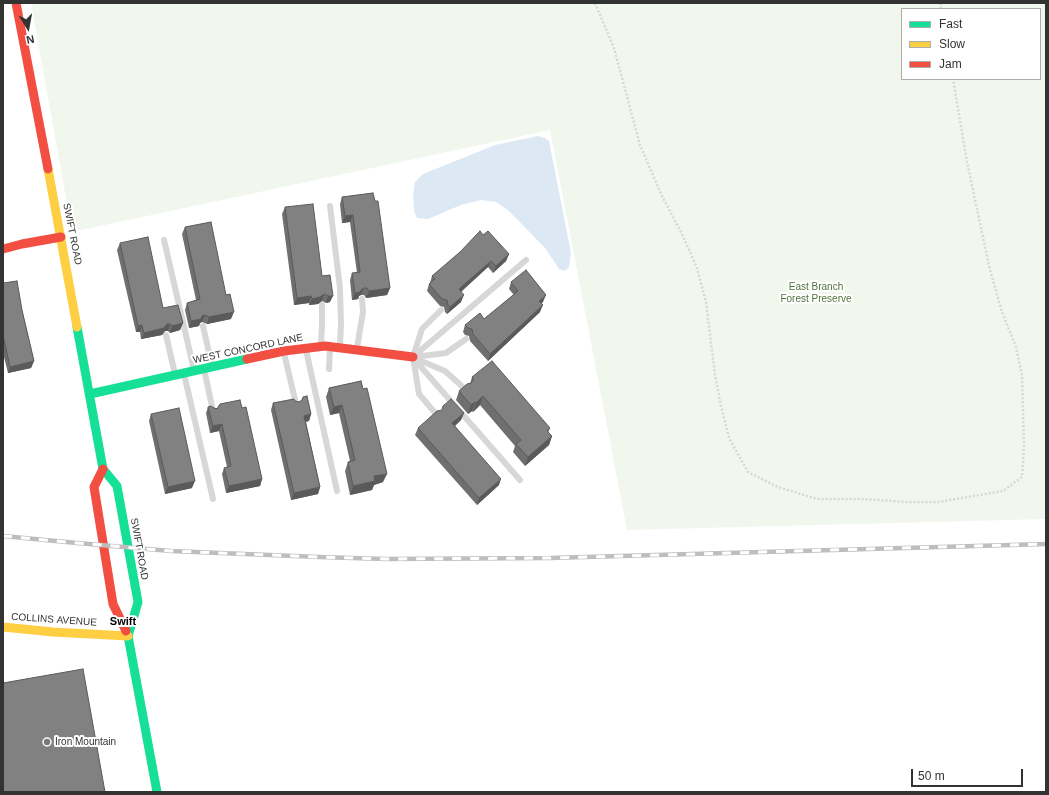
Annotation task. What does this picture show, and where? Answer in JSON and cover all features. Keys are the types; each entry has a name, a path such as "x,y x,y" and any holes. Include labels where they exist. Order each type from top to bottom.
{"street":[{"name":"SWIFT ROAD","path":"16,3 61,237 103,469 117,486 138,602 128,636"},
{"path":"3,249 61,237"},
{"name":"WEST CONCORD LANE","path":"90,394 284,351 306,348 340,347 413,357"},
{"name":"SWIFT ROAD","path":"103,469 94,487 113,604 128,636 158,792"},
{"name":"COLLINS AVENUE","path":"3,627 53,632 128,636"}],"lane":[{"path":"330,206 340,288 340,347"},
{"path":"164,240 194,372"},
{"path":"413,357 526,260"},
{"path":"357,349 362,312 362,299"},
{"path":"320,347 322,305"},
{"path":"436,414 419,394 413,357 422,329 441,310"},
{"path":"203,326 213,411"},
{"path":"166,335 180,375 213,499"},
{"path":"413,357 446,353 466,339"},
{"path":"329,369 330,347"},
{"path":"306,348 337,491"},
{"path":"284,351 296,404"},
{"path":"413,357 445,371 465,389"},
{"path":"413,357 520,480"}],"path":[{"path":"596,3 614,48 640,145 662,196 682,234 697,268 706,302 716,383 729,438 748,472 778,487 817,499 938,502 1003,491 1022,477 1024,447 1022,375 1016,347 1002,312 990,270 967,162 954,80"}],"green space":[{"name":"East Branch Forest Preserve","path":"31,3 1046,3 1046,519 627,530 550,130 72,232"}],"shaded area":[{"path":"538,136 549,141 571,253 569,267 565,271 559,269 545,248 509,211 496,202 481,200 461,205 428,219 417,218 414,211 413,195 415,182 423,174 495,145"}],"building":[{"path":"373,193 375,201 378,201 390,288 369,291 367,288 364,288 360,292 355,293 352,273 360,272 353,215 345,216 342,197"},
{"path":"313,204 322,276 330,275 333,296 324,294 320,297 312,299 311,296 297,298 285,207"},
{"path":"211,222 226,295 230,294 234,312 209,317 205,315 202,316 201,319 191,321 187,303 200,299 185,227"},
{"path":"480,231 483,235 488,231 509,254 496,266 491,261 459,289 464,295 450,307 447,300 442,299 429,284 435,279 432,276 460,252"},
{"path":"148,237 163,308 178,305 183,323 172,326 167,324 164,328 144,333 142,325 138,326 120,243"},
{"path":"526,270 546,295 539,301 543,305 490,354 473,334 472,329 465,325 480,313 484,319 518,291 511,282"},
{"path":"17,281 34,361 10,367 3,335 3,283"},
{"path":"492,361 550,428 547,431 552,436 528,457 516,444 521,440 483,396 476,403 475,402 471,405 459,391 467,384 471,383 474,379 472,377"},
{"path":"361,381 363,389 367,388 387,474 374,476 375,481 353,486 348,462 355,460 342,405 334,407 329,388"},
{"path":"307,396 311,414 304,416 320,487 294,493 273,403 294,399 295,401 299,402 303,397"},
{"path":"451,399 464,413 452,423 501,479 479,498 418,428 437,411 442,410 443,406"},
{"path":"240,400 242,408 246,407 262,479 229,486 224,468 231,466 222,424 213,426 208,407 211,406 217,409 220,404"},
{"path":"179,408 195,481 168,487 151,414"},
{"name":"Iron Mountain","path":"83,669 105,792 3,792 3,683"}],"railway":[{"path":"3,536 171,551 386,559 550,558 1046,544"}],"traffic: fast":[{"path":"77,327 103,469 117,486 138,602 128,636"},
{"path":"90,394 247,359"},
{"path":"126,631 157,792"}],"traffic: slow":[{"path":"48,169 77,327"},
{"path":"3,627 53,632 128,636"}],"traffic: jam":[{"path":"16,3 48,169"},
{"path":"3,249 61,237"},
{"path":"247,359 284,351 325,346 413,357"},
{"path":"103,469 94,487 113,604 126,631"}],"place":[{"name":"Iron Mountain","path":"47,742"}],"district":[{"name":"Swift","path":"123,622"}]}
